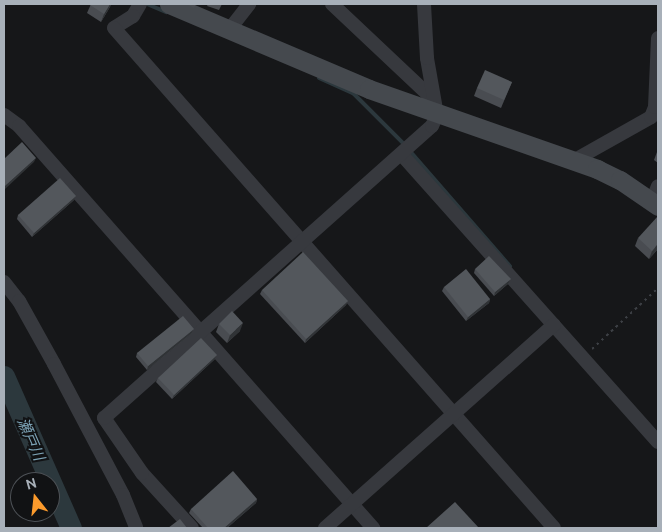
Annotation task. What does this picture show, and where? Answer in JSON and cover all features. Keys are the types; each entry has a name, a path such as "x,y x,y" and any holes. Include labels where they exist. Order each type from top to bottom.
{"street":[{"path":"140,4 133,16 114,28 554,528"},
{"path":"169,4 229,30 573,161 620,180 656,198"},
{"path":"229,30 249,4"},
{"path":"332,4 436,108"},
{"path":"192,528 142,473 104,418 403,156 432,126 436,108 427,58 424,4"},
{"path":"573,161 651,117 655,107 658,38"},
{"path":"4,115 19,126 373,528"},
{"path":"403,156 658,442"},
{"path":"4,282 54,364 123,494 136,528"},
{"path":"325,528 554,325"}],"path":[{"path":"589,352 658,288"}],"building":[{"path":"91,4 110,4 104,14"},
{"path":"485,70 512,82 504,100 477,88"},
{"path":"22,142 36,158 4,187 4,159"},
{"path":"60,178 76,196 34,233 18,215"},
{"path":"658,216 658,244 652,251 638,238"},
{"path":"303,252 348,301 306,339 262,290"},
{"path":"489,256 511,279 495,292 475,269"},
{"path":"466,269 490,299 468,317 444,287"},
{"path":"232,311 243,323 230,335 219,324"},
{"path":"183,316 194,329 148,366 137,353"},
{"path":"201,338 217,355 174,395 158,378"},
{"path":"233,471 257,499 224,528 208,528 191,509"},
{"path":"455,502 479,528 426,528"},
{"path":"180,519 187,528 168,528"}],"waterway":[{"path":"147,4 166,12"},
{"path":"319,78 353,93 405,145"},
{"path":"409,150 510,266"},
{"name":"瀬戸川","path":"4,376 71,528"}]}
